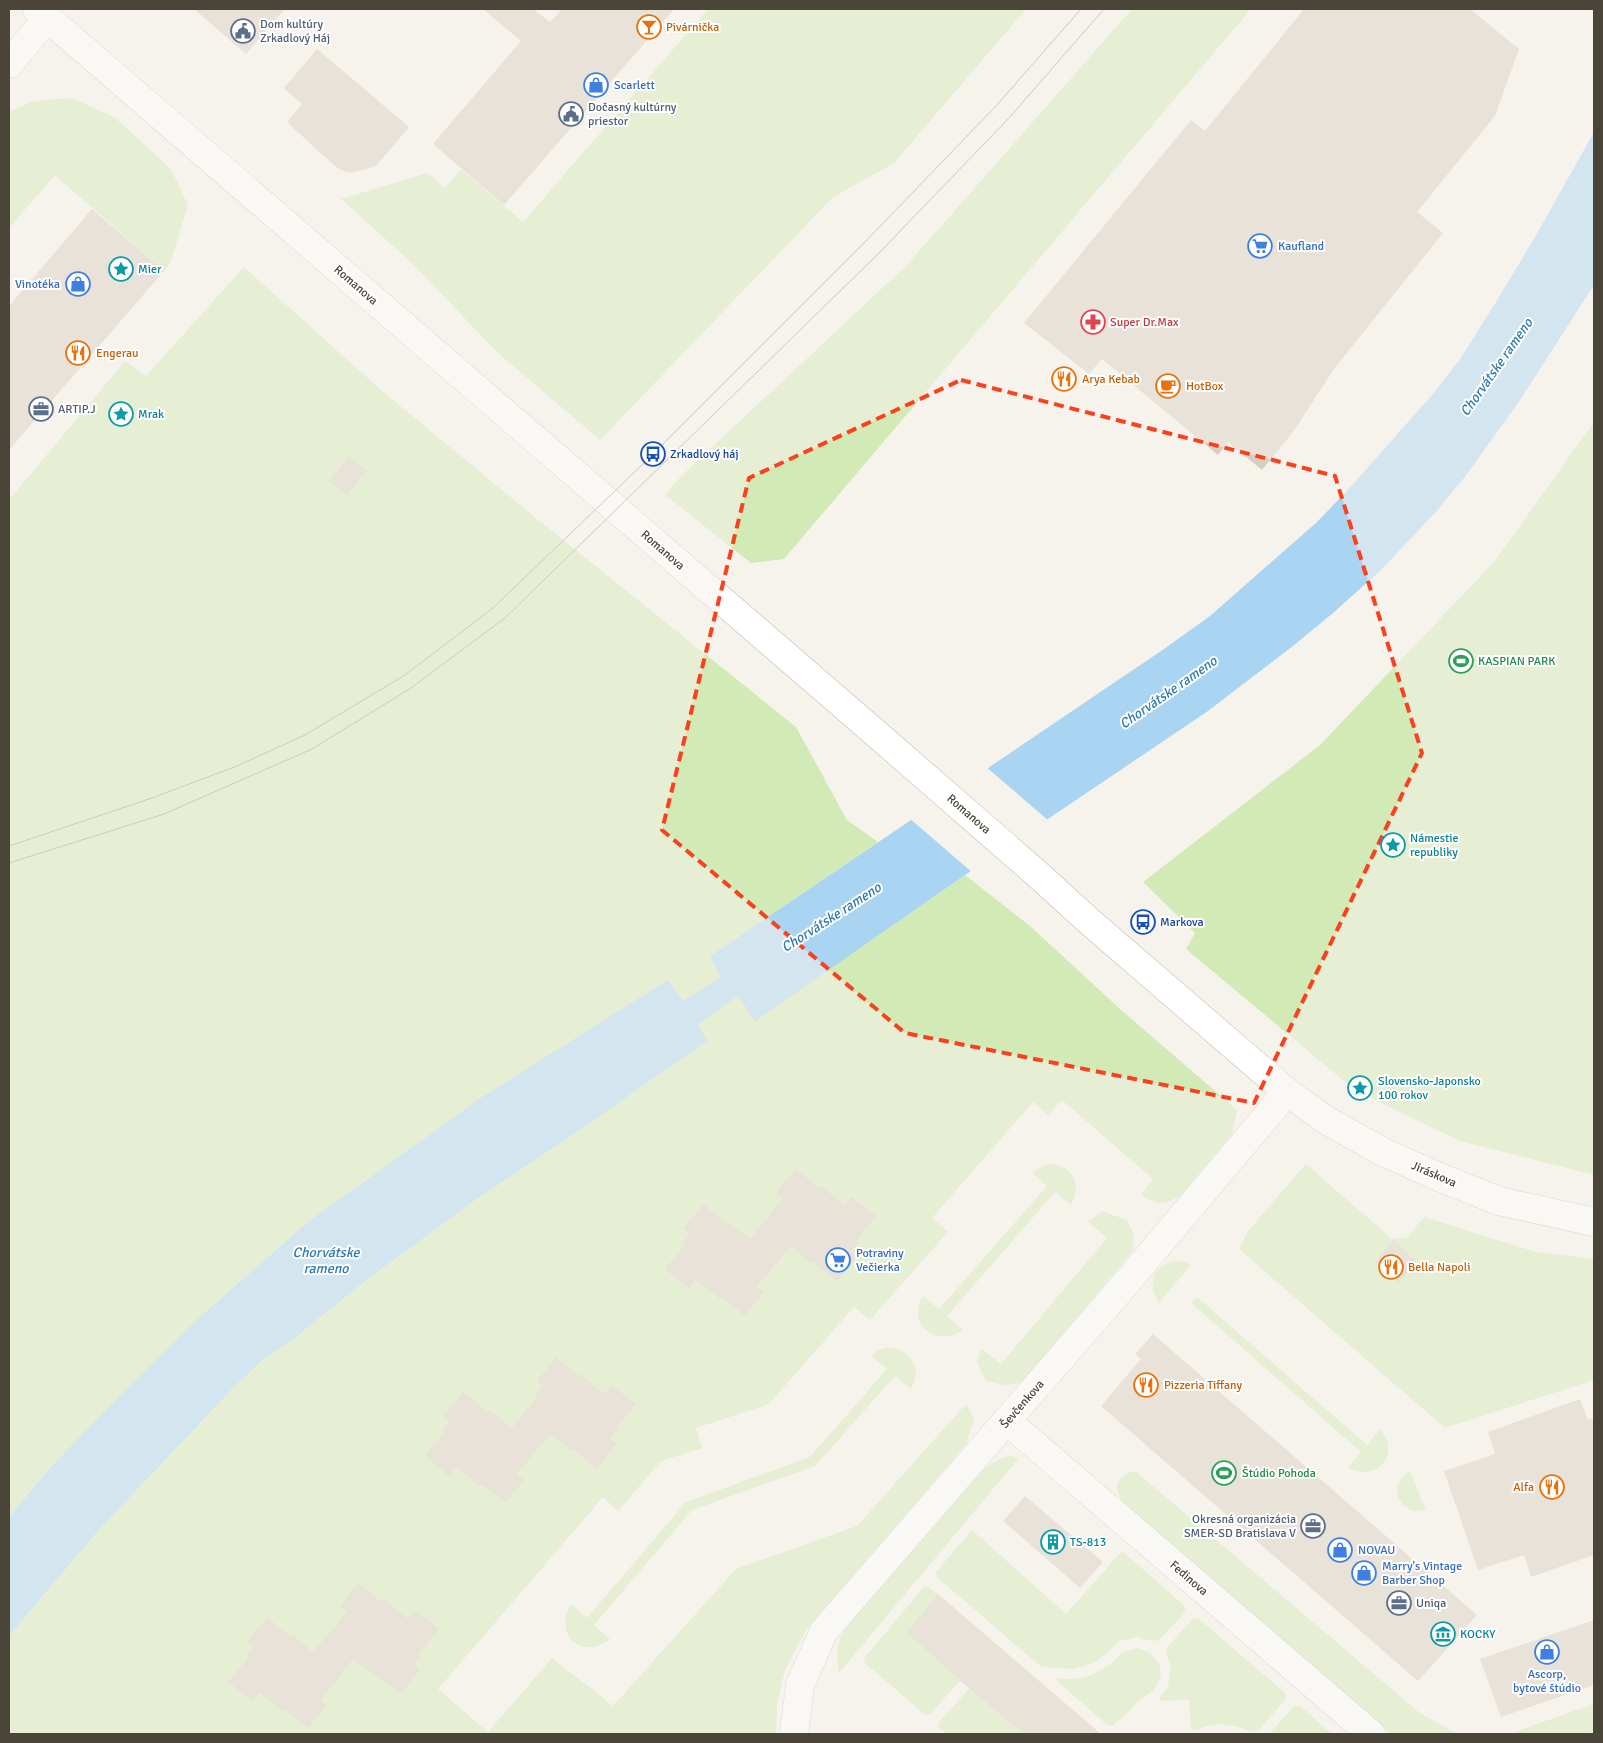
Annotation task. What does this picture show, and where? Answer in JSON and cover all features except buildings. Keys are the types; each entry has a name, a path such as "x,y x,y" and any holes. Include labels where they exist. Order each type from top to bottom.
{"street":[{"path":"9,64 42,13"},
{"name":"Romanova","path":"42,13 910,762 1090,922 1287,1092"},
{"name":"Jiráskova","path":"1287,1092 1326,1120 1381,1151 1439,1177 1499,1201 1594,1222"},
{"name":"Ševčenkova","path":"794,1734 800,1685 824,1631 1168,1234 1287,1092"},
{"name":"Fedinova","path":"1007,1421 1371,1734"}],"highlighted area":[{"path":"961,380 1335,476 1422,753 1254,1103 905,1033 662,830 749,478"}],"green space":[{"path":"708,9 1026,9 894,163 833,197 600,440 497,352 413,264 341,199 427,173 445,188 461,169 523,222"},
{"path":"1132,9 1251,9 784,559 751,563 665,495 681,476 906,266"},
{"path":"71,98 114,117 171,169 188,205 171,261 164,271 55,175 9,228 9,112 34,101"},
{"path":"244,267 381,390 537,519 796,727 847,820 878,842 710,956 722,977 683,1001 668,980 364,1181 309,1221 203,1314 49,1469 9,1517 9,500 125,361 146,376"},
{"name":"Námestie republiky","path":"1594,422 1594,1175 1460,1141 1356,1091 1186,949 1195,933 1143,882 1320,745 1495,561"},
{"path":"965,875 1030,926 1120,1009 1237,1110 1232,1134 1179,1197 1159,1203 1141,1195 1153,1179 1062,1100 1048,1115 1033,1102 932,1218 948,1232 870,1320 854,1307 769,1404 696,1428 702,1448 661,1461 618,1511 603,1497 438,1689 488,1732 552,1658 613,1706 736,1569 857,1526 966,1404 974,1418 967,1443 806,1630 785,1670 777,1705 776,1734 9,1734 9,1636 97,1532 235,1386 264,1359 474,1201 707,1041 697,1024 738,996 755,1020"},
{"path":"1048,1164 1064,1168 1073,1177 1076,1189 1071,1205 1055,1192 947,1316 963,1330 943,1337 926,1331 918,1316 918,1306 923,1296 939,1309 1047,1186 1032,1172"},
{"path":"1306,1164 1392,1239 1407,1238 1424,1217 1536,1252 1594,1259 1594,1380 1445,1428 1239,1249 1248,1231"},
{"path":"1102,1211 1127,1220 1134,1235 1132,1252 1021,1383 1003,1385 986,1381 977,1362 981,1348 1001,1364 1107,1238 1088,1222"},
{"path":"1175,1261 1186,1262 1191,1265 1159,1303 1152,1283 1156,1271 1167,1263"},
{"path":"1197,1297 1367,1445 1380,1429 1386,1438 1388,1448 1387,1456 1383,1463 1369,1471 1348,1468 1361,1452 1191,1303"},
{"path":"890,1347 904,1352 913,1362 915,1374 911,1389 895,1376 815,1466 692,1510 594,1625 610,1639 600,1645 590,1647 581,1646 573,1641 568,1634 566,1626 566,1615 571,1604 587,1618 686,1502 810,1457 887,1369 871,1356 879,1350"},
{"path":"1010,1456 1019,1458 839,1673 838,1648 844,1630 985,1468 1001,1458"},
{"path":"1409,1470 1426,1510 1414,1511 1406,1507 1398,1496 1397,1487 1399,1482"},
{"path":"1135,1471 1420,1713 1457,1734 1391,1734 1123,1502 1118,1492 1118,1482 1124,1475"},
{"path":"972,1530 1066,1614 1122,1551 1185,1606 1185,1612 1159,1640 1152,1641 1137,1637 1120,1641 1092,1664 1073,1669 1040,1666 937,1577 936,1572"},
{"path":"924,1587 928,1587 938,1594 906,1632 961,1680 930,1714 925,1715 865,1663 864,1658"},
{"path":"1194,1618 1199,1619 1285,1693 1286,1699 1258,1731 1221,1724 1210,1725 1194,1731 1191,1728 1189,1700 1160,1701 1159,1699 1168,1687 1171,1667 1166,1654 1167,1647"},
{"path":"1138,1648 1152,1655 1156,1660 1160,1666 1160,1679 1151,1692 1137,1702 1128,1713 1113,1725 1107,1725 1054,1678 1075,1679 1088,1676 1101,1670 1124,1653"},
{"path":"970,1688 1024,1734 947,1734 938,1727 939,1722"},
{"path":"1594,1704 1594,1731 1585,1734 1513,1734 1520,1730"},
{"path":"1294,1706 1300,1706 1332,1734 1269,1734"}],"water":[{"name":"Chorvátske rameno","path":"1594,132 1594,285 1518,403 1464,478 1434,514 1381,570 1293,646 1208,711 965,875 755,1021 738,996 698,1024 707,1041 474,1201 264,1359 235,1386 97,1532 9,1636 9,1517 49,1469 128,1387 203,1314 309,1221 482,1097 668,980 683,1001 721,977 710,956 1210,616 1316,523 1432,395 1461,358 1496,302"}],"pier":[{"path":"985,766 1049,821 973,873 909,818"}],"tram line":[{"path":"9,846 152,798 237,766 305,735 405,675 493,608 643,464 865,242 996,106 1081,9"},
{"path":"9,863 164,814 312,749 411,688 505,618 878,254 1009,118 1104,9"}],"place":[{"name":"Pivárnička","path":"649,27"},
{"name":"Dom kultúry Zrkadlový Háj","path":"243,31"},
{"name":"Scarlett","path":"596,85"},
{"name":"Dočasný kultúrny priestor","path":"571,114"},
{"name":"Kaufland","path":"1260,246"},
{"name":"Mier","path":"121,269"},
{"name":"Vinotéka","path":"78,284"},
{"name":"Super Dr.Max","path":"1093,322"},
{"name":"Engerau","path":"78,353"},
{"name":"Arya Kebab","path":"1064,379"},
{"name":"HotBox","path":"1168,386"},
{"name":"ARTIP.J","path":"41,409"},
{"name":"Mrak","path":"121,414"},
{"name":"Zrkadlový háj","path":"653,454"},
{"name":"KASPIAN PARK","path":"1461,661"},
{"name":"Námestie republiky","path":"1393,845"},
{"name":"Markova","path":"1143,922"},
{"name":"Slovensko-Japonsko 100 rokov","path":"1360,1088"},
{"name":"Potraviny Večierka","path":"838,1260"},
{"name":"Bella Napoli","path":"1391,1267"},
{"name":"Pizzeria Tiffany","path":"1146,1385"},
{"name":"Štúdio Pohoda","path":"1224,1473"},
{"name":"Alfa","path":"1552,1487"},
{"name":"Okresná organizácia SMER-SD Bratislava V","path":"1313,1526"},
{"name":"TS-813","path":"1053,1542"},
{"name":"NOVAU","path":"1340,1550"},
{"name":"Marry's Vintage Barber Shop","path":"1364,1573"},
{"name":"Uniqa","path":"1399,1603"},
{"name":"KOCKY","path":"1443,1634"},
{"name":"Ascorp, bytové štúdio","path":"1547,1652"}]}
